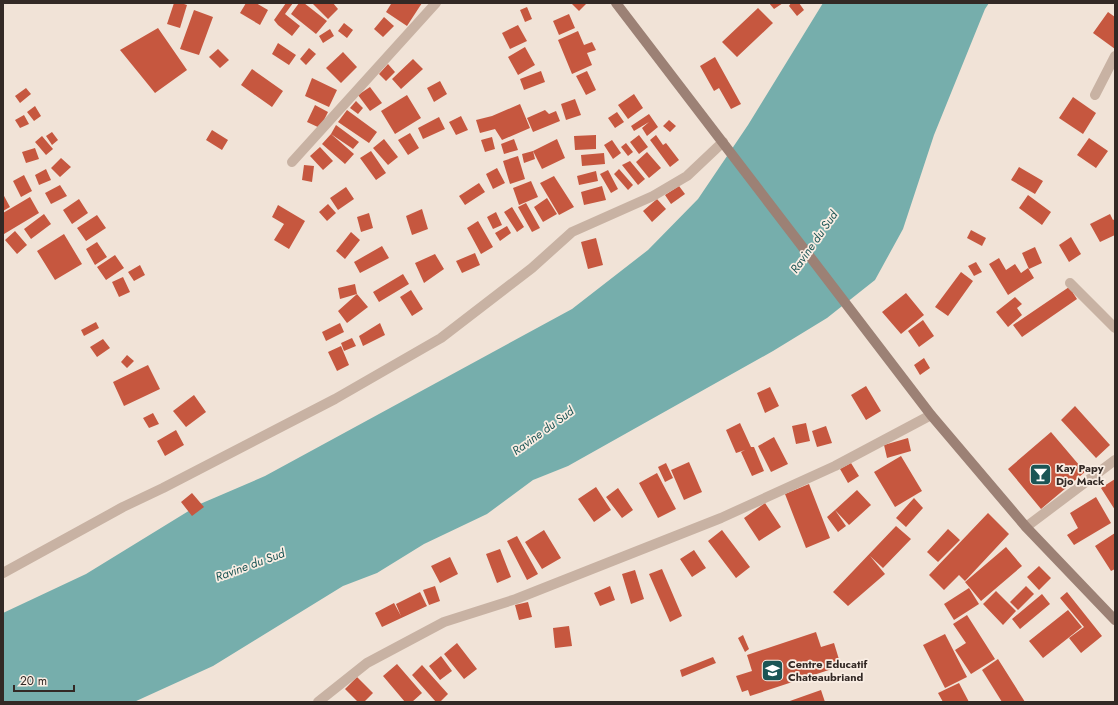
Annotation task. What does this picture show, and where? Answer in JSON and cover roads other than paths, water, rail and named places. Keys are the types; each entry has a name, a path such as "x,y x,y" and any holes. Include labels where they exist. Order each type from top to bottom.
{"main road":[{"path":"616,3 931,415 1026,527 1115,620"}],"street":[{"path":"292,162 436,3"},
{"path":"1095,95 1115,56"},
{"path":"3,573 123,507 163,488 335,399 441,338 532,268 572,232 653,196 687,176 723,142"},
{"path":"1070,283 1115,328"},
{"path":"318,702 368,663 444,622 516,599 721,518 835,466 931,415"},
{"path":"1026,527 1115,460"}],"water":[{"name":"Ravine du Sud","path":"823,3 989,3 985,9 934,135 903,229 875,280 827,318 773,351 568,466 533,480 487,514 424,544 377,573 343,586 213,666 134,702 3,702 3,613 86,574 200,504 265,476 572,309 648,250 698,199 748,125"}],"place":[{"name":"Kay Papy Djo Mack","path":"1041,474"},
{"name":"Centre Educatif Chateaubriand","path":"772,670"}]}
